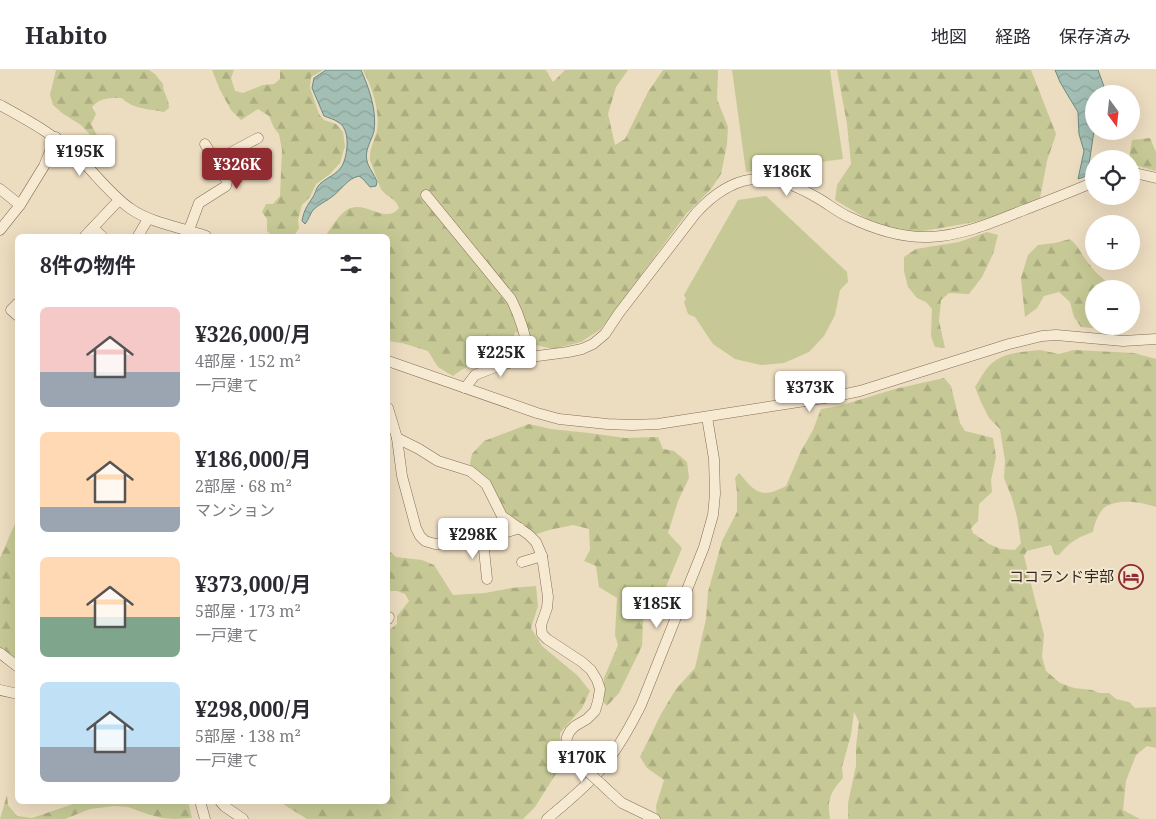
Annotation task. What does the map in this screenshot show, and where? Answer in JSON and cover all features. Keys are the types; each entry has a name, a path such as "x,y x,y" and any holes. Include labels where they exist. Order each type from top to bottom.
{"street":[{"path":"0,106 32,122 56,138 82,160 132,210 188,233 199,203 226,186 227,181 205,144"},
{"path":"0,230 20,205 44,166 56,138"},
{"path":"215,162 258,138"},
{"path":"1140,174 1156,178"},
{"path":"465,388 475,375 498,366 530,357 582,349 593,344 605,334 696,213 716,194 740,181 761,178 781,182 799,188 848,217 869,225 899,235 930,237 963,232 980,227 1085,186"},
{"path":"0,189 20,205"},
{"path":"426,195 511,299 524,328 530,357"},
{"path":"87,234 120,200"},
{"path":"139,234 148,218"},
{"path":"93,228 100,234"},
{"path":"390,362 537,413 582,422 632,425 658,424 707,417 860,391 1009,344 1042,336 1056,335 1123,341 1156,339"},
{"path":"390,414 398,438 402,476 416,528 426,542 435,544 470,543 520,528"},
{"path":"548,819 601,769 620,744 641,705 704,547 713,514 715,494 714,459 707,417"},
{"path":"398,438 438,461 470,471 486,484 502,516 536,542 542,556 548,597 541,625 542,634 591,670 600,690 595,711 570,731 566,746 568,753 622,803 655,819"},
{"path":"483,540 487,579"},
{"path":"522,562 542,556"},
{"path":"0,654 15,665"},
{"path":"0,690 15,693"},
{"path":"201,804 205,819"},
{"path":"222,804 243,819"}],"green space":[{"path":"56,70 149,70 163,84 169,108 164,112 136,106 122,98 102,100 92,107 96,114 91,124 97,135 94,139 81,125 53,105 50,95"},
{"path":"212,70 234,70 231,78 235,91 243,93 263,85 274,84 280,79 280,70 323,70 311,77 310,88 319,114 324,120 336,124 343,132 345,146 340,163 330,174 316,184 310,197 302,205 298,220 299,228 295,234 270,234 267,231 267,219 262,212 266,204 273,204 280,196 282,150 279,134 269,116 258,109 241,120 231,110"},
{"path":"363,70 546,70 553,82 565,70 628,70 616,87 608,114 615,145 625,139 648,92 663,70 718,70 717,99 728,127 727,144 721,174 711,189 687,213 601,329 581,342 553,349 536,345 529,337 515,332 511,345 501,358 470,366 453,376 438,367 428,351 390,341 390,234 326,234 339,217 350,208 357,207 387,214 393,213 399,208 381,189 370,160 378,122 376,107"},
{"path":"732,70 830,70 843,159 746,172"},
{"path":"837,70 1031,70 1056,134 1047,161 1040,198 1017,209 975,222 906,234 867,219 835,200 837,185 851,164 847,124"},
{"path":"1150,138 1156,152 1156,171 1140,167 1140,150 1130,150 1132,140"},
{"path":"766,196 847,272 848,282 840,290 835,315 824,336 809,352 784,363 761,365 735,359 713,344 695,317 688,314 684,295 738,200"},
{"path":"987,232 998,235 993,254 982,277 969,294 949,293 941,300 939,321 945,348 935,347 931,336 932,309 926,302 917,298 908,287 904,271 904,257 916,249 959,242"},
{"path":"1070,239 1085,258 1085,270 1094,270 1104,280 1085,280 1085,327 1081,327 1074,317 1070,302 1059,292 1044,296 1037,308 1025,317 1021,278 1028,255 1038,245"},
{"path":"1040,350 1059,354 1074,350 1134,353 1156,359 1156,507 1130,502 1111,504 1101,512 1093,532 1074,541 1059,555 1055,555 1051,545 1027,551 1024,556 1044,635 1042,657 1046,671 1060,683 1074,688 1109,693 1116,699 1129,702 1135,708 1156,707 1156,748 1147,746 1136,755 1126,781 1123,810 1140,819 848,819 848,803 856,766 859,722 854,712 851,735 842,767 843,778 832,792 829,801 830,819 659,819 656,806 664,780 647,768 640,757 661,714 676,689 695,668 706,619 708,592 722,541 737,512 735,478 739,473 750,485 760,492 765,493 778,490 786,486 821,409 944,378 951,386 960,423 965,431 993,438 996,457 991,480 992,492 979,504 978,521 971,528 973,533 989,544 1001,549 1015,550 1021,543 1017,517 1004,478 1005,461 1000,429 989,418 975,387 988,367 999,358 1019,352"},
{"path":"529,424 551,429 625,438 658,437 663,449 674,451 687,462 689,478 678,501 668,533 682,548 665,589 650,601 645,610 642,646 619,693 607,706 604,703 604,678 618,645 615,635 617,598 599,587 596,566 584,561 590,550 589,529 573,525 534,535 505,517 499,504 470,464 472,454 484,441"},
{"path":"15,524 15,662 0,647 0,558"},
{"path":"390,552 396,557 422,560 434,565 453,595 536,586 538,606 531,628 542,646 577,675 590,691 582,708 560,733 562,764 535,807 523,819 307,819 283,804 390,804 390,629 397,624 397,616 409,601 405,594 390,591"},
{"path":"7,795 8,805 17,816 32,818 73,804 189,804 192,818 162,818 128,807 114,806 90,809 65,819 0,819"}],"water":[{"path":"326,70 361,70 373,107 375,123 366,157 377,182 376,186 370,187 359,176 351,179 333,196 313,210 305,224 302,221 304,214 317,188 340,169 347,149 345,130 338,122 324,116 312,88 314,78"},
{"path":"1055,70 1098,70 1103,85 1085,85 1085,140 1093,140 1091,150 1085,150 1085,176 1078,179 1084,151 1079,134 1078,112"}],"place":[{"name":"ココランド宇部","path":"1131,577"}]}
